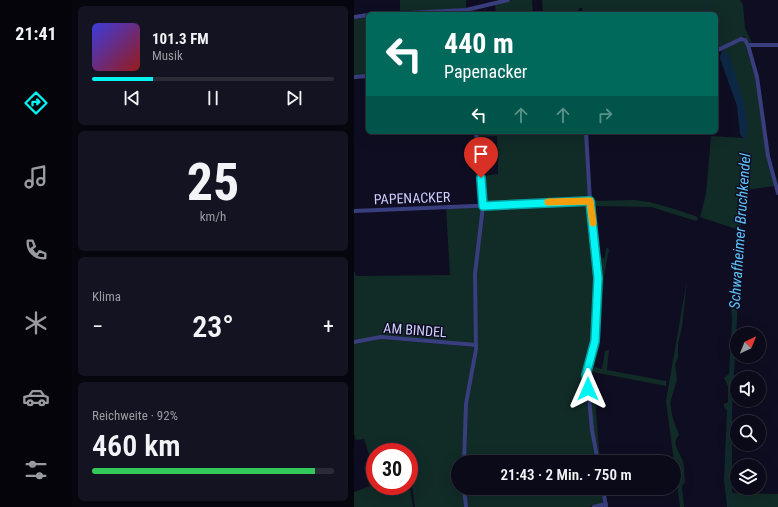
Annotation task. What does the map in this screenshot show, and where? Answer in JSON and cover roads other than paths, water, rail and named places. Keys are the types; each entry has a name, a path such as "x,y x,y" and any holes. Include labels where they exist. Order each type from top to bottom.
{"street":[{"path":"466,12 508,0"},
{"path":"354,16 366,16"},
{"path":"718,50 741,39 745,40 748,45 757,77 768,156 778,193"},
{"path":"748,45 778,46"},
{"path":"354,77 366,76"},
{"path":"464,455 466,404 476,349 475,274 483,206 476,134"},
{"path":"586,134 590,201 598,278 595,341 586,375 592,430 597,455"},
{"name":"PAPENACKER","path":"354,211 590,201"},
{"name":"AM BINDEL","path":"354,342 381,337 476,345"},
{"path":"465,495 466,507"},
{"path":"594,507 606,506 604,495"}],"water":[{"path":"725,50 731,59 744,104 747,122 746,137 742,137 740,134 737,106 720,58 721,53"}],"waterway":[{"name":"Schwafheimer Bruchkendel","path":"703,0 708,12"},
{"name":"Schwafheimer Bruchkendel","path":"718,36 722,45"},
{"name":"Schwafheimer Bruchkendel","path":"731,507 727,474 738,240 745,195 744,151 746,136"}]}
